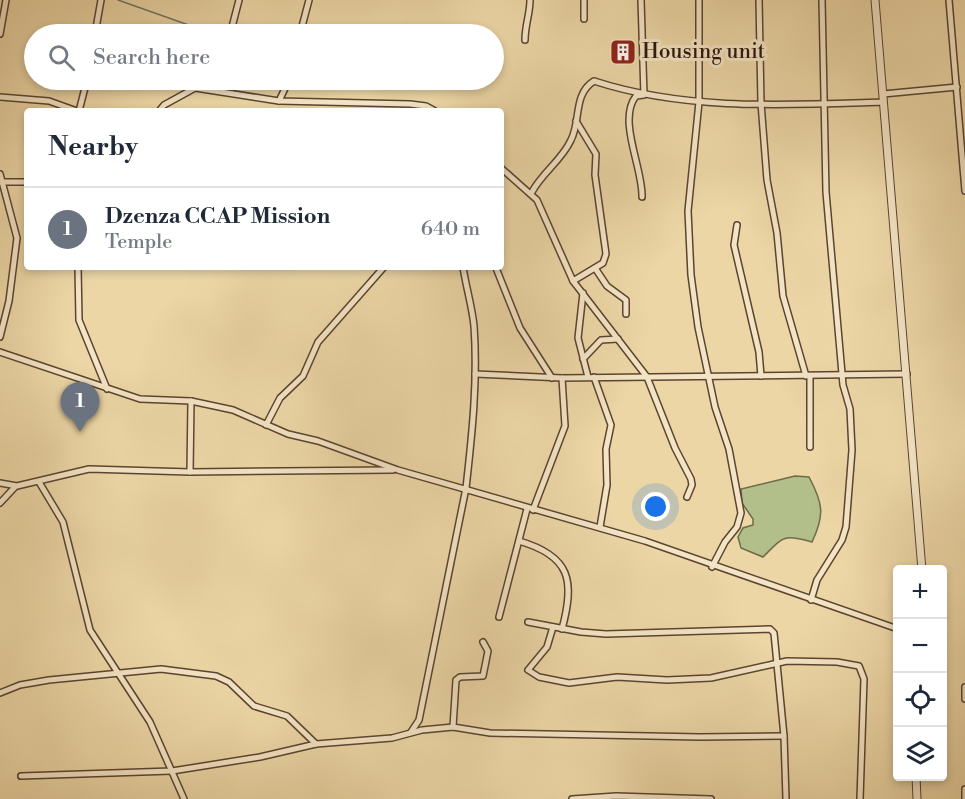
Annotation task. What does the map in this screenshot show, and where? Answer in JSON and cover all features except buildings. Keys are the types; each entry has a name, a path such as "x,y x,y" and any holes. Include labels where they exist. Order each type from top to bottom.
{"street":[{"path":"0,34 6,0"},
{"path":"97,24 101,0"},
{"path":"233,24 239,0"},
{"path":"303,24 309,0"},
{"path":"525,40 525,24 530,14 530,0"},
{"path":"584,0 584,19"},
{"path":"641,0 644,94"},
{"path":"699,0 699,102 687,224 698,327 736,481 741,513 737,527 724,542 712,567"},
{"path":"759,0 761,103 767,180 777,233 783,296 808,376 810,447"},
{"path":"811,600 817,580 837,548 846,527 852,442 850,409 843,376 826,192 822,104 822,0"},
{"path":"875,0 922,565"},
{"path":"950,0 965,192"},
{"path":"532,192 540,178 571,142 582,94 594,81 644,94 699,102 822,104 883,102"},
{"path":"883,93 957,87"},
{"path":"79,108 84,90"},
{"path":"162,108 191,90"},
{"path":"208,90 279,101 384,103 430,108"},
{"path":"279,101 284,90"},
{"path":"642,197 641,177 634,155 629,109 636,96 644,94"},
{"path":"0,97 49,100 70,108"},
{"path":"321,103 321,108"},
{"path":"384,103 384,108"},
{"path":"573,281 603,263 606,254 595,174 596,154 576,121"},
{"path":"504,170 532,192 551,228 573,281 647,377 675,448 691,479 692,485 687,497"},
{"path":"0,174 17,238 9,301 0,337"},
{"path":"1,182 24,182"},
{"path":"737,225 734,245 759,352 761,376"},
{"path":"595,268 607,286 626,300 626,314"},
{"path":"78,270 79,320 108,389"},
{"path":"266,425 280,398 303,376 318,342 381,270"},
{"path":"410,734 420,720 466,488 475,375 473,320 464,270"},
{"path":"497,270 520,328 552,378"},
{"path":"583,293 578,338 582,361 611,425 606,449 607,485 600,527"},
{"path":"582,361 584,355 601,340 618,339"},
{"path":"0,352 146,400 191,401 233,410 266,425 398,470 600,527 893,628"},
{"path":"475,375 562,378 907,374"},
{"path":"499,617 530,509 565,426 567,417 562,378"},
{"path":"190,472 191,401"},
{"path":"0,483 17,486 89,469 190,472 398,470"},
{"path":"39,482 63,522 90,630 150,722 184,799"},
{"path":"0,503 9,491 17,486"},
{"path":"519,541 545,550 563,566 570,596 562,629"},
{"path":"528,622 606,634 764,628 774,633 784,736 786,799"},
{"path":"553,627 547,647 528,670 539,677 564,683 617,677 658,680 711,678 776,663 854,664 862,670 860,799"},
{"path":"453,727 456,680 460,677 483,676 488,651 483,642"},
{"path":"0,693 30,682 161,669 219,677 229,682 254,706 287,717 316,744"},
{"path":"965,687 965,699"},
{"path":"21,776 172,771 260,757 316,744 382,740 453,727 490,733 700,737 784,736"},
{"path":"915,797 916,781"},
{"path":"965,789 965,799"},
{"path":"572,799 616,796 711,799"}],"green space":[{"path":"795,476 809,477 820,502 819,524 812,542 795,538 784,539 763,557 741,548 738,537 743,528 753,525 753,519 742,503 741,489"}],"waterway":[{"path":"118,0 186,24"}],"place":[{"name":"Housing unit","path":"623,52"},
{"name":"Dzenza CCAP Mission","path":"80,432"}]}
